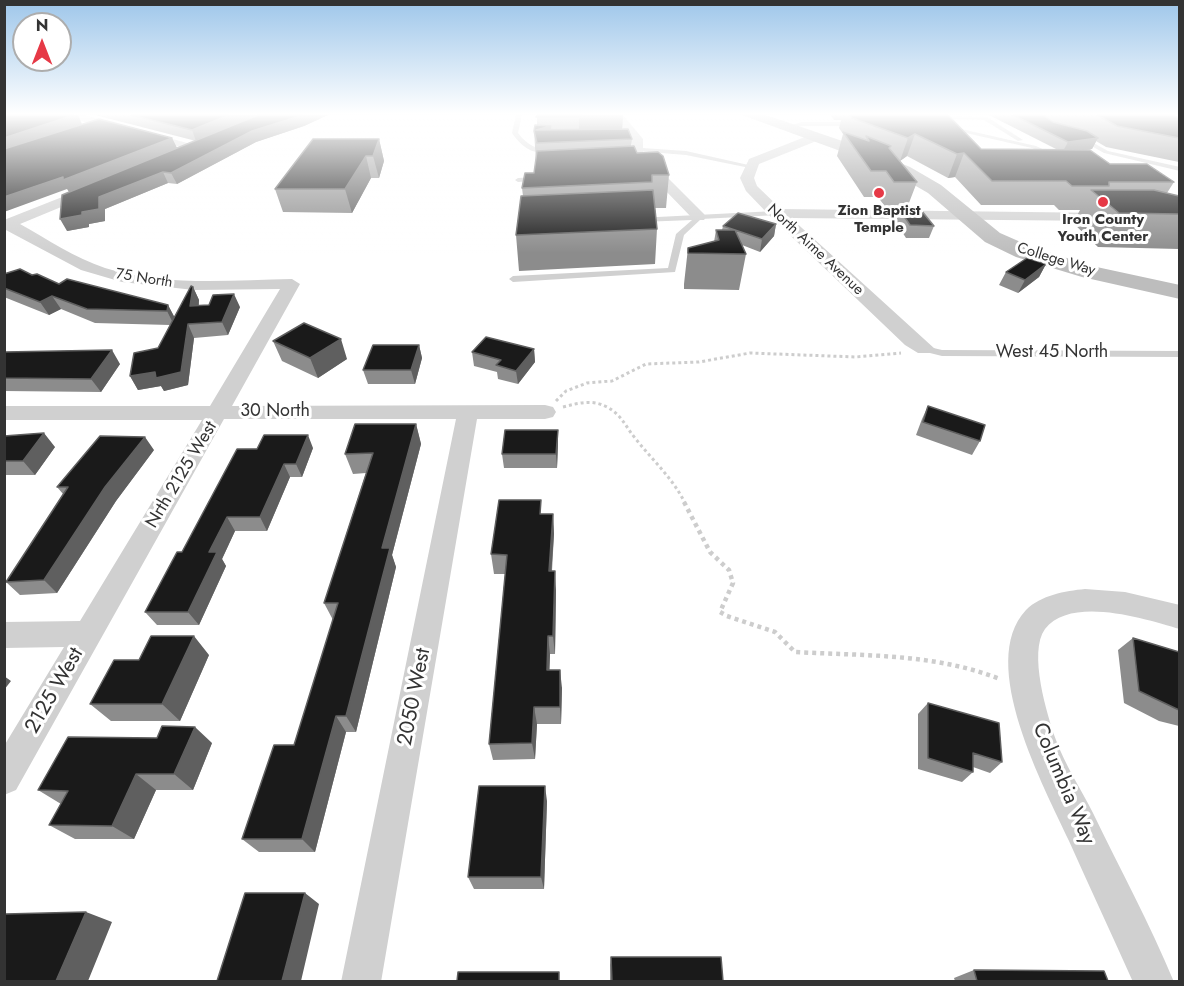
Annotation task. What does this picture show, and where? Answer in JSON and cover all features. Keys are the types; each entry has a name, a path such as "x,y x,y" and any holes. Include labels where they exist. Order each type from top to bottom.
{"main road":[{"name":"College Way","path":"878,161 907,172 931,186 1001,242 1031,255 1179,292"}],"street":[{"path":"643,161 652,173 699,217"},
{"path":"750,166 758,161"},
{"name":"North Aime Avenue","path":"750,166 747,178 751,188 912,341 925,349"},
{"path":"7,224 108,183"},
{"path":"775,213 1120,217"},
{"name":"75 North","path":"7,224 70,259 124,278 186,285 292,284"},
{"name":"Nrth 2125 West","path":"88,634 292,284"},
{"name":"2050 West","path":"361,981 468,412"},
{"name":"30 North","path":"4,413 545,412"},
{"name":"Columbia Way","path":"1154,981 1044,750 1027,691 1025,646 1035,620 1061,603 1100,600 1179,617"},
{"path":"4,635 88,634"},
{"name":"2125 West","path":"4,778 88,634"}],"lane":[{"path":"725,161 750,166"},
{"path":"1145,161 1179,169"},
{"path":"518,180 553,178"},
{"path":"628,220 775,213"},
{"path":"513,279 672,270 680,234 699,217"},
{"name":"West 45 North","path":"925,349 942,353 1179,354"}],"path":[{"path":"545,412 566,391 587,383 612,381 646,364 674,361 699,362 750,353 856,357 925,349"},
{"path":"545,412 587,401 607,406 623,418 634,437 656,459 678,489 710,552 729,570 733,583 720,612 734,622 760,626 778,633 786,645 795,652 897,654 930,659 977,669 1027,691"}],"building":[{"path":"4,161 112,161 63,180 63,177 4,197"},
{"path":"145,161 194,161 171,173 163,172 99,197 99,209 82,212 82,215 60,219 62,195"},
{"path":"296,161 363,161 345,189 275,189"},
{"path":"536,161 665,161 669,175 652,175 652,182 522,188 525,173 534,173"},
{"path":"864,161 900,161 917,182 894,182 886,171 871,171"},
{"path":"972,161 1106,161 1110,164 1147,164 1174,182 1109,182 1109,186 1072,186 1066,181 992,181"},
{"path":"653,190 657,229 516,235 521,196"},
{"path":"1091,190 1154,190 1179,196 1179,214 1119,213"},
{"path":"899,209 921,210 934,226 910,225"},
{"path":"738,213 776,224 762,239 723,226"},
{"path":"716,230 735,230 746,254 688,253 688,248 719,240"},
{"path":"1027,258 1046,264 1025,280 1006,272"},
{"path":"20,269 59,284 67,279 168,305 167,311 87,309 52,296 40,302 4,288 4,274"},
{"path":"191,286 193,287 190,306 209,305 213,295 234,294 222,322 188,324 181,372 156,378 155,372 130,376 134,353 158,348"},
{"path":"304,323 341,339 310,358 273,341"},
{"path":"486,337 534,349 516,371 496,365 501,360 472,352"},
{"path":"373,345 419,345 411,370 363,370"},
{"path":"112,350 91,379 4,378 4,352"},
{"path":"928,406 985,425 980,441 923,422"},
{"path":"355,424 416,424 382,548 390,548 346,716 336,716 302,839 242,839 274,745 294,745 338,603 324,603 373,453 345,454"},
{"path":"505,430 558,430 556,454 502,454"},
{"path":"44,433 23,461 4,461 4,436"},
{"path":"264,435 308,435 296,464 284,464 260,517 227,517 209,552 217,552 188,612 145,612 177,552 182,552 237,449 257,449"},
{"path":"100,436 145,437 105,487 44,580 6,582 68,487 57,487"},
{"path":"499,500 541,500 540,514 553,514 549,571 555,571 553,636 548,636 547,670 560,670 560,707 534,707 532,743 489,744 507,555 491,554"},
{"path":"151,636 194,636 162,704 90,704 114,660 139,660"},
{"path":"1133,638 1179,652 1179,710 1139,691"},
{"path":"928,703 999,723 1002,762 973,753 973,772 928,758"},
{"path":"162,726 195,727 174,774 136,774 112,826 49,825 68,791 38,790 68,737 157,738"},
{"path":"479,786 545,786 541,877 468,877"},
{"path":"245,893 305,893 282,981 217,981"},
{"path":"86,912 56,981 4,981 5,914"},
{"path":"611,957 721,957 723,981 612,981"},
{"path":"974,970 1104,971 1108,981 977,981"},
{"path":"458,972 559,972 559,981 457,981"}],"place":[{"name":"Zion Baptist Temple","path":"879,193"},
{"name":"Iron County Youth Center","path":"1103,202"}]}
